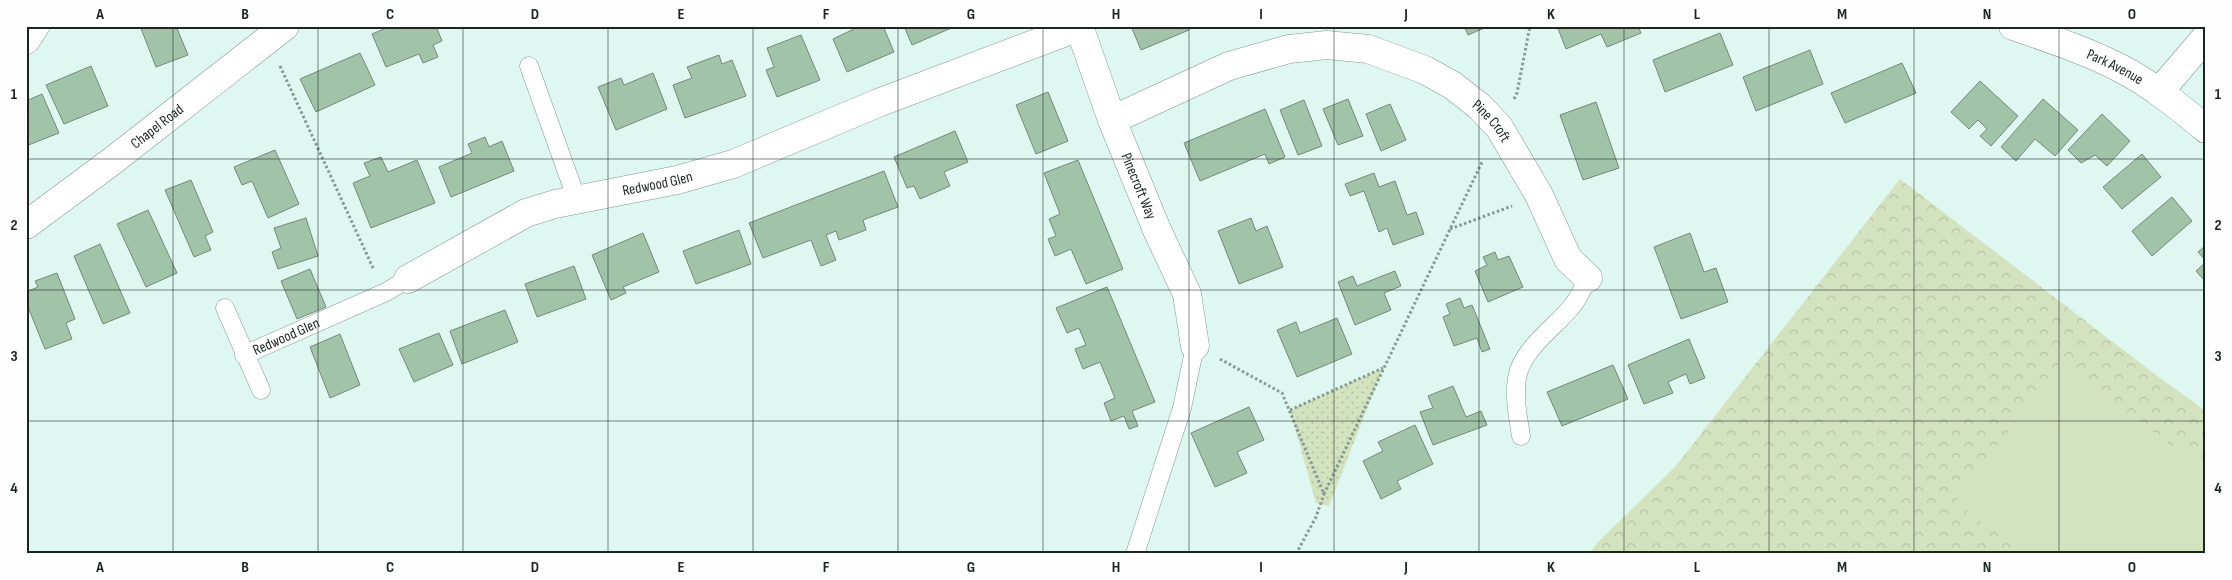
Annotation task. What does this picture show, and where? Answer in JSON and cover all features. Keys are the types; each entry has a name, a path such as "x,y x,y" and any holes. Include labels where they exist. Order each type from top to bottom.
{"street":[{"name":"Park Avenue","path":"2013,26 2071,46 2110,63 2159,92 2206,129"},
{"name":"Pinecroft Way","path":"1079,27 1112,120 1157,230 1187,294 1195,346"},
{"name":"Redwood Glen","path":"397,286 526,213 577,200 677,180 734,164 878,103 1079,27"},
{"name":"Chapel Road","path":"26,225 270,31"},
{"name":"Pine Croft","path":"1112,120 1229,66 1327,36 1368,49 1425,70 1452,85 1479,106 1499,127 1538,195 1568,259 1588,278"},
{"path":"2159,92 2206,37"}],"lane":[{"path":"26,46 41,26"},
{"path":"530,66 577,200"},
{"path":"1521,436 1516,398 1517,376 1531,350 1574,304 1588,278"},
{"name":"Redwood Glen","path":"244,354 397,286"},
{"name":"Redwood Glen","path":"225,308 261,390"},
{"path":"1136,554 1182,408 1195,346"}],"path":[{"path":"1296,554 1316,517 1324,494 1449,230 1517,93 1530,26"},
{"path":"270,31 368,258 397,286"},
{"path":"1449,230 1538,195"},
{"path":"1195,346 1282,393 1324,494"},
{"path":"1290,410 1383,368"}],"green space":[{"path":"1900,179 2156,375 2206,411 2206,554 1590,554 1596,544 1675,467"},
{"path":"2060,362 2206,471 2206,554 2024,554 1955,502"},
{"path":"1383,368 1329,506 1316,503 1290,410"}],"building":[{"path":"140,26 176,26 188,55 156,67"},
{"path":"391,26 436,26 442,41 433,45 438,57 423,63 419,54 386,67 372,34"},
{"path":"853,26 883,26 894,52 847,72 833,39 854,29"},
{"path":"904,26 956,26 912,45"},
{"path":"1131,26 1187,26 1189,30 1141,50"},
{"path":"1464,26 1489,26 1468,35"},
{"path":"1557,26 1638,26 1641,33 1607,47 1601,34 1566,49"},
{"path":"1720,33 1733,65 1665,92 1653,60"},
{"path":"801,35 820,80 777,97 766,70 774,67 767,48"},
{"path":"1810,50 1823,84 1756,111 1743,77"},
{"path":"360,53 375,85 316,112 300,79"},
{"path":"719,55 722,64 732,60 746,96 685,118 673,85 692,78 687,67"},
{"path":"1902,63 1916,93 1845,123 1831,93"},
{"path":"91,66 108,106 64,124 46,85"},
{"path":"653,73 667,109 616,130 598,87 621,78 624,85"},
{"path":"1980,81 2018,116 1991,146 1980,136 1987,129 1978,120 1969,129 1951,112"},
{"path":"1048,92 1068,141 1036,154 1016,105"},
{"path":"42,94 59,133 26,146 26,101"},
{"path":"1348,99 1363,136 1338,145 1323,109"},
{"path":"2043,99 2078,130 2055,156 2035,139 2016,161 2001,147"},
{"path":"1304,100 1322,146 1298,155 1280,110"},
{"path":"1596,102 1619,168 1583,180 1560,115"},
{"path":"1390,104 1406,140 1381,151 1366,114"},
{"path":"1265,109 1285,157 1269,164 1265,154 1200,181 1184,143"},
{"path":"2102,114 2130,141 2107,166 2095,155 2081,163 2068,150"},
{"path":"955,131 968,162 944,172 950,186 920,199 914,186 907,188 894,157"},
{"path":"485,137 489,147 502,141 514,171 451,197 439,167 472,153 468,144"},
{"path":"275,150 299,204 268,218 252,181 242,185 234,167"},
{"path":"2142,154 2161,177 2122,209 2103,187"},
{"path":"381,157 388,172 417,160 435,203 371,228 353,183 370,176 364,163"},
{"path":"1078,160 1123,269 1086,284 1071,249 1055,256 1048,239 1056,236 1049,219 1060,214 1044,173"},
{"path":"884,171 898,207 863,220 866,230 839,240 836,231 826,235 836,260 821,266 811,240 763,258 749,223"},
{"path":"1374,173 1379,187 1395,181 1407,215 1416,212 1424,234 1393,245 1387,228 1379,232 1364,191 1350,196 1345,184"},
{"path":"191,180 213,232 205,236 211,250 194,257 165,190"},
{"path":"2172,197 2192,221 2152,256 2132,231"},
{"path":"148,210 177,273 146,287 117,224"},
{"path":"306,218 318,256 278,269 272,252 281,248 274,228"},
{"path":"1251,218 1256,231 1267,226 1283,267 1239,284 1218,231"},
{"path":"739,230 751,264 696,284 683,251"},
{"path":"643,233 659,272 623,287 626,293 611,300 592,255"},
{"path":"1690,233 1704,272 1716,268 1728,302 1681,319 1654,247"},
{"path":"100,244 130,313 103,324 74,256"},
{"path":"2206,245 2206,261 2198,252"},
{"path":"1495,252 1498,260 1509,256 1523,287 1488,302 1475,271 1487,265 1483,257"},
{"path":"2206,262 2206,282 2196,271"},
{"path":"574,266 586,299 537,317 525,284"},
{"path":"310,269 326,307 297,319 281,281"},
{"path":"1395,271 1401,286 1384,293 1391,310 1355,325 1338,282 1353,276 1357,286"},
{"path":"57,273 75,319 66,323 72,339 45,349 26,302 26,292 38,287 35,281"},
{"path":"1107,287 1155,402 1132,411 1138,426 1129,429 1124,416 1111,421 1104,403 1115,398 1100,362 1083,369 1075,349 1086,345 1079,328 1067,333 1056,308"},
{"path":"1460,298 1464,308 1472,305 1490,349 1482,352 1477,338 1454,346 1443,317 1450,314 1446,304"},
{"path":"505,310 518,342 462,364 450,331"},
{"path":"1337,318 1352,354 1297,377 1277,330 1296,322 1300,333"},
{"path":"439,333 453,365 414,382 399,349"},
{"path":"340,334 360,385 330,398 310,347"},
{"path":"1689,339 1705,378 1690,384 1686,374 1668,382 1673,393 1644,404 1628,365"},
{"path":"1613,365 1628,399 1562,426 1547,392"},
{"path":"1453,386 1466,417 1481,411 1487,425 1433,445 1420,412 1433,408 1428,396"},
{"path":"1249,407 1264,440 1237,452 1247,473 1215,487 1191,433"},
{"path":"1415,425 1433,464 1397,481 1401,489 1381,499 1363,461 1383,451 1378,442"}]}
